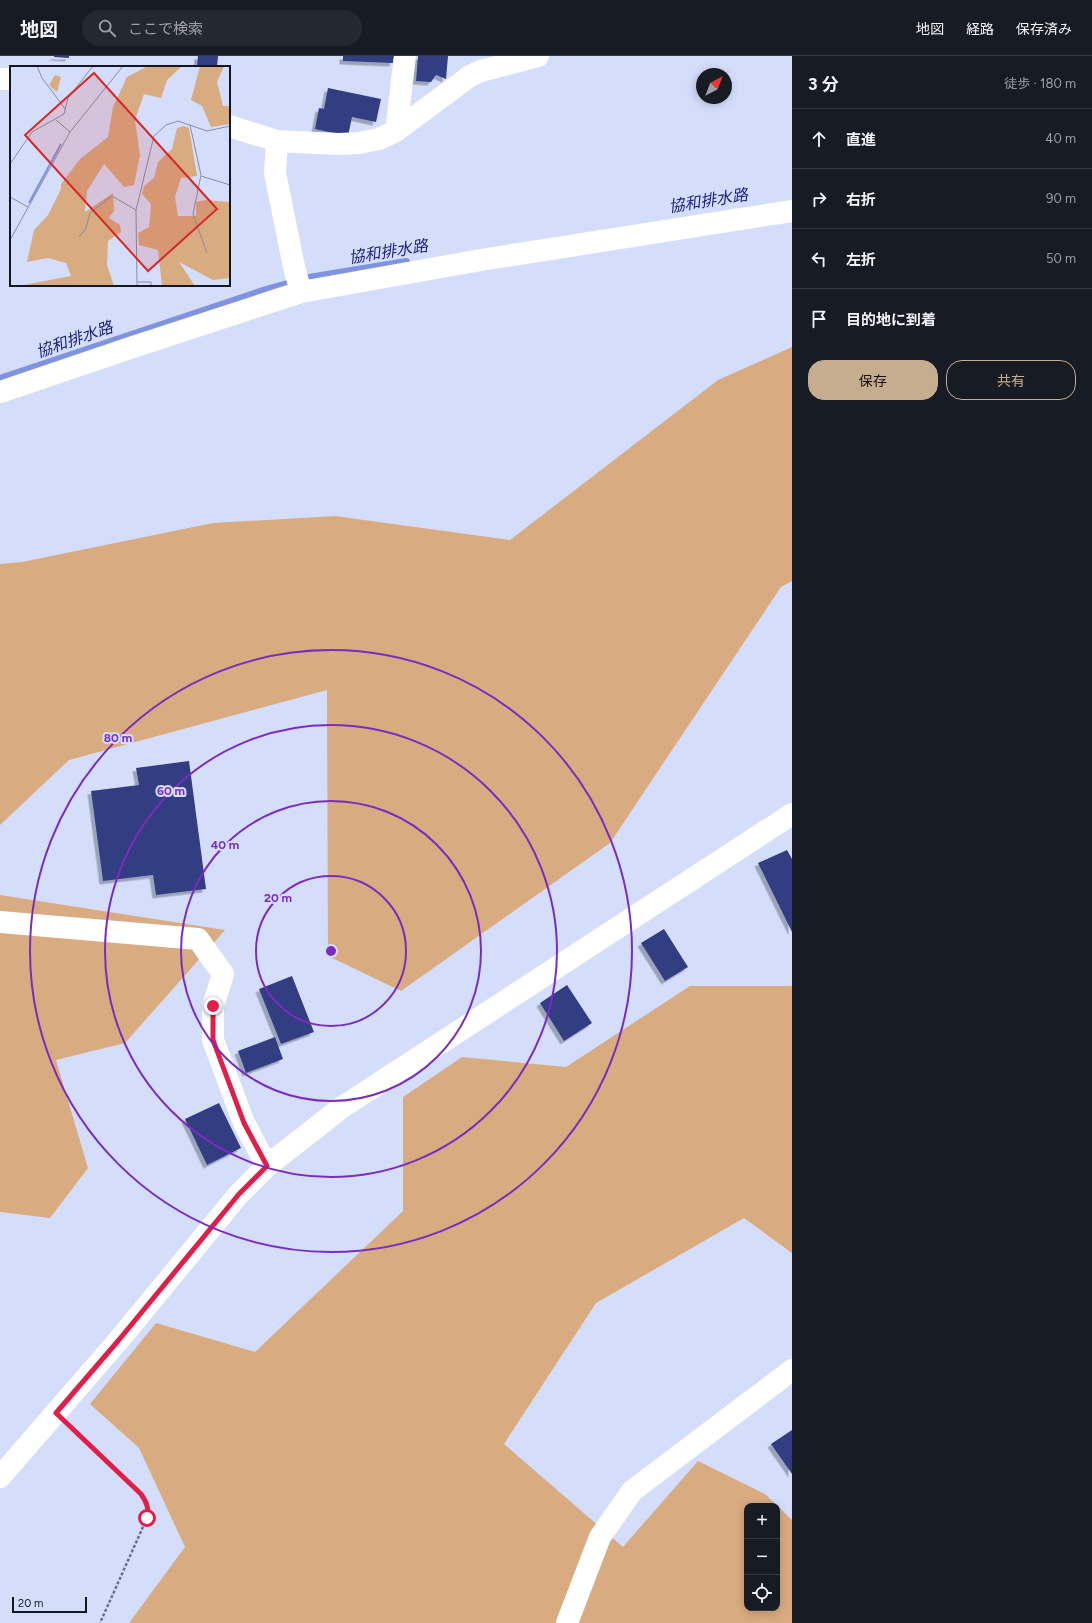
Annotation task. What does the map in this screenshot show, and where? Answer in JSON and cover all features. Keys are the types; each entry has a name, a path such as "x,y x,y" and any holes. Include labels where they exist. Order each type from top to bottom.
{"street":[{"path":"396,131 405,56"},
{"path":"230,126 277,141 339,144 359,143 379,139 396,131 470,76 481,71 538,56"},
{"path":"277,141 275,173 300,290"},
{"path":"0,392 300,290 481,260 792,212"},
{"path":"0,1477 118,1341 239,1194 267,1166 341,1108 792,814"},
{"path":"0,922 198,939 223,974 213,1006 213,1040 244,1123 267,1166"},
{"path":"567,1623 600,1537 632,1491 792,1370"}],"path":[{"path":"56,1413 141,1494 146,1502 148,1510 147,1518 100,1623"}],"shaded area":[{"path":"792,347 792,581 781,587 610,843 401,991 328,956 327,690 69,760 0,825 0,564 22,562 213,523 335,516 510,540 718,380"},
{"path":"0,895 225,930 125,1043 56,1060 88,1168 50,1218 0,1212"},
{"path":"690,986 792,986 792,1253 744,1218 596,1303 504,1444 623,1547 698,1461 765,1494 774,1503 744,1503 744,1611 780,1611 780,1508 792,1520 792,1623 129,1623 185,1547 139,1448 90,1404 156,1323 255,1352 403,1211 403,1097 462,1057 566,1067"}],"building":[{"path":"69,56 69,58 54,57"},
{"path":"198,56 218,56 217,66 197,66"},
{"path":"343,56 394,56 393,63 343,61"},
{"path":"418,56 448,56 446,79 436,75 431,82 416,81"},
{"path":"328,88 381,99 376,122 352,117 348,136 315,129 319,108 324,109"},
{"path":"189,761 206,889 156,895 153,875 103,881 91,791 139,785 136,768"},
{"path":"787,850 792,859 792,932 758,863"},
{"path":"664,929 688,967 665,981 641,943"},
{"path":"292,976 314,1032 281,1044 259,989"},
{"path":"567,985 592,1023 564,1041 540,1003"},
{"path":"275,1037 283,1059 246,1073 238,1051"},
{"path":"219,1103 241,1148 207,1165 185,1119"},
{"path":"792,1430 792,1474 771,1444"}],"waterway":[{"name":"協和排水路","path":"0,379 266,290 309,278 406,262"}],"route":[{"path":"147,1518 148,1510 146,1502 141,1494 56,1413 118,1341 239,1194 267,1166 244,1123 213,1040 213,1006"}]}
